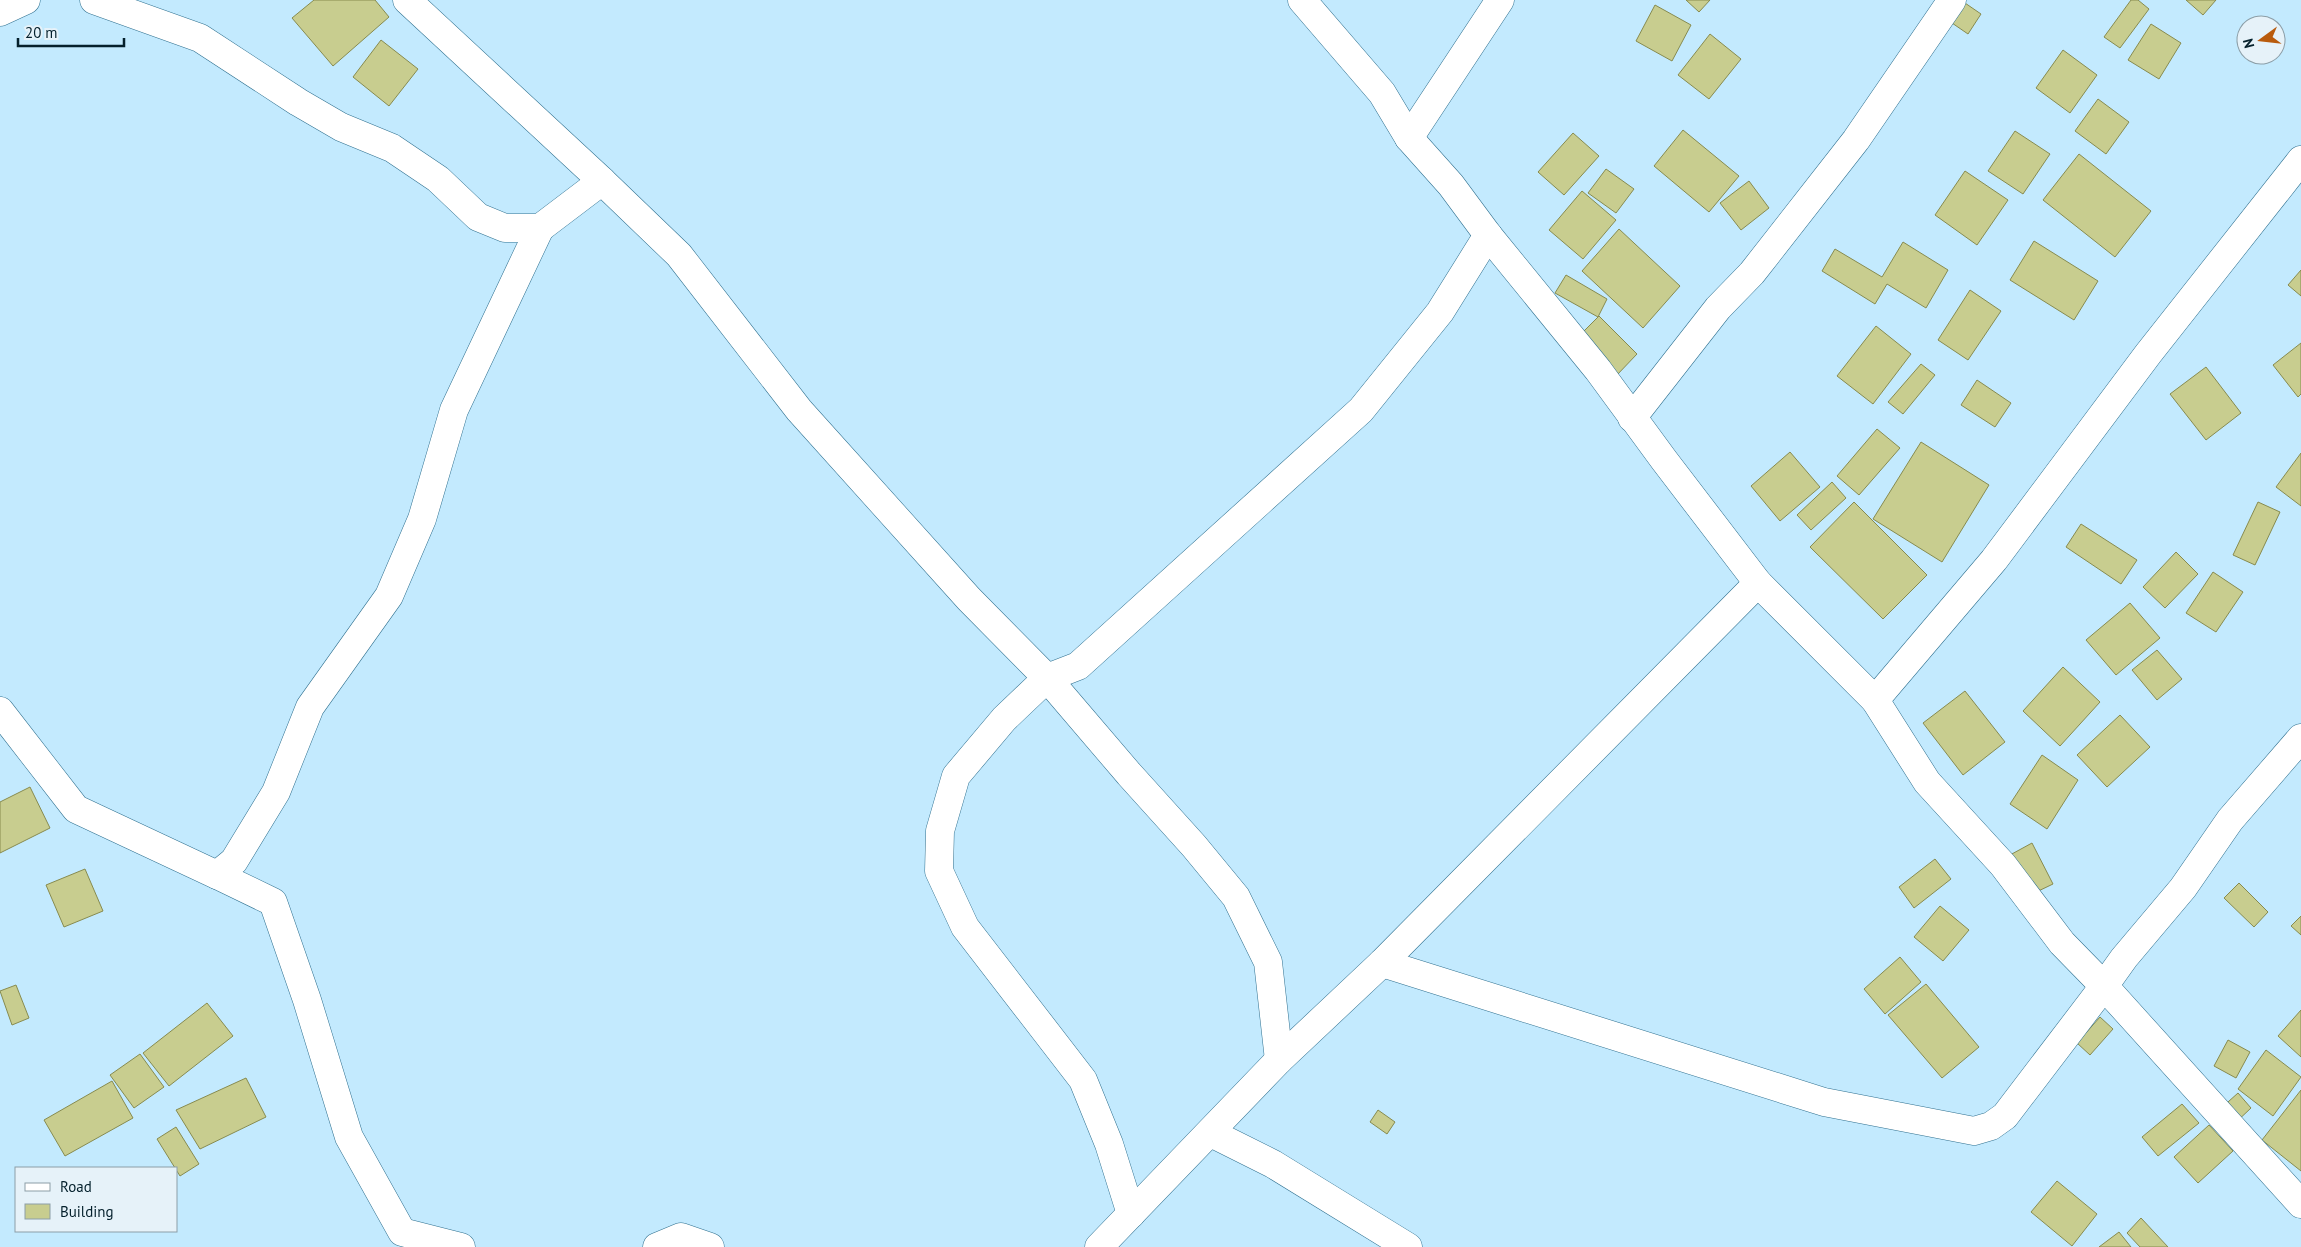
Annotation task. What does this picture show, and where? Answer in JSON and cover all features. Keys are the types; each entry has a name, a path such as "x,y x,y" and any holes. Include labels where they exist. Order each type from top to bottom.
{"street":[{"path":"0,12 26,0"},
{"path":"94,0 200,38 298,102 341,127 392,148 438,179 478,217 505,228 540,228"},
{"path":"407,0 679,255 799,410 969,599 1047,678 1129,774 1194,846 1236,897 1268,962 1279,1060"},
{"path":"1302,0 1382,93 1409,138 1451,185 1488,235 1598,370 1632,418 1758,583 1875,700 1927,782 2003,865 2062,943 2104,986 2301,1204"},
{"path":"1409,138 1500,0"},
{"path":"1632,418 1718,308 1752,273 1856,140 1952,0"},
{"path":"1875,700 1994,560 2148,354 2301,160"},
{"path":"217,876 234,861 276,792 310,707 389,596 422,520 454,410 540,228 602,181"},
{"path":"1131,1214 1109,1144 1083,1080 965,927 939,871 940,831 956,776 1004,719 1047,678 1078,666 1362,410 1440,312 1488,235"},
{"path":"1099,1247 1279,1060 1382,963 1758,583"},
{"path":"0,712 76,809 273,902 307,1000 349,1137 402,1232 461,1247"},
{"path":"1382,963 1824,1102 1974,1131 1991,1126 2005,1116 2124,958 2183,888 2230,820 2301,738"},
{"path":"1211,1132 1273,1164 1408,1247"},
{"path":"657,1247 681,1236 710,1247"}],"building":[{"path":"314,0 375,0 389,17 333,66 292,18"},
{"path":"1686,0 1710,0 1699,12"},
{"path":"2131,0 2138,0 2149,9 2120,48 2104,37"},
{"path":"2186,0 2216,0 2203,15"},
{"path":"1965,3 1981,14 1968,34 1952,23"},
{"path":"1655,5 1691,25 1672,61 1636,41"},
{"path":"2151,24 2181,43 2159,79 2128,60"},
{"path":"1710,34 1741,59 1709,99 1678,75"},
{"path":"381,40 418,69 389,106 353,77"},
{"path":"2063,50 2097,75 2070,113 2036,88"},
{"path":"2098,99 2129,122 2106,154 2075,131"},
{"path":"1683,130 1739,176 1709,212 1654,166"},
{"path":"2015,131 2050,154 2023,194 1988,171"},
{"path":"1573,133 1599,156 1564,195 1538,172"},
{"path":"2079,154 2151,211 2115,257 2043,200"},
{"path":"1606,169 1634,189 1616,213 1588,193"},
{"path":"1965,171 2008,200 1977,245 1935,215"},
{"path":"1749,181 1769,208 1741,230 1720,203"},
{"path":"1582,191 1616,220 1583,259 1549,230"},
{"path":"1619,229 1680,286 1643,328 1582,271"},
{"path":"2034,241 2098,281 2074,320 2010,280"},
{"path":"1903,242 1948,270 1926,308 1887,284 1875,304 1822,271 1835,249 1882,277"},
{"path":"2301,270 2301,296 2288,285"},
{"path":"1566,275 1607,299 1598,317 1555,293"},
{"path":"1970,290 2001,311 1968,360 1938,340"},
{"path":"1599,316 1637,354 1616,376 1577,338"},
{"path":"1876,326 1911,354 1873,404 1837,376"},
{"path":"2301,343 2301,394 2298,397 2273,365"},
{"path":"1921,364 1935,375 1903,414 1888,402"},
{"path":"2206,367 2241,413 2206,440 2170,394"},
{"path":"1977,380 2011,403 1995,427 1961,405"},
{"path":"1877,429 1900,448 1859,495 1837,476"},
{"path":"1921,442 1989,485 1942,562 1873,519"},
{"path":"1790,452 1820,487 1780,521 1751,486"},
{"path":"2301,453 2301,506 2276,487"},
{"path":"1832,482 1846,498 1811,530 1797,515"},
{"path":"1854,502 1927,575 1883,619 1810,547"},
{"path":"2258,502 2280,512 2255,565 2233,555"},
{"path":"2081,524 2137,560 2121,584 2066,547"},
{"path":"2176,552 2198,574 2165,608 2143,587"},
{"path":"2213,572 2243,592 2216,632 2186,613"},
{"path":"2130,603 2160,638 2116,675 2086,640"},
{"path":"2157,650 2182,679 2157,700 2132,670"},
{"path":"2063,667 2100,702 2060,746 2023,711"},
{"path":"1965,691 2005,742 1963,775 1923,723"},
{"path":"2120,715 2150,747 2107,787 2077,755"},
{"path":"2042,755 2078,780 2047,829 2010,804"},
{"path":"30,787 50,828 0,853 0,802"},
{"path":"2032,843 2053,884 2030,895 2010,855"},
{"path":"1935,859 1951,879 1914,908 1899,887"},
{"path":"85,869 103,911 64,927 46,885"},
{"path":"2239,883 2268,912 2254,927 2224,898"},
{"path":"1940,906 1969,930 1943,961 1914,937"},
{"path":"2301,916 2301,935 2291,926"},
{"path":"1900,957 1921,982 1885,1014 1864,989"},
{"path":"1926,984 1979,1047 1942,1078 1888,1015"},
{"path":"16,985 29,1018 12,1025 0,991"},
{"path":"207,1003 233,1036 169,1086 143,1053"},
{"path":"2301,1010 2301,1057 2278,1036"},
{"path":"2100,1017 2113,1029 2090,1055 2077,1043"},
{"path":"2228,1040 2250,1052 2236,1078 2214,1066"},
{"path":"2266,1050 2301,1077 2273,1116 2238,1089"},
{"path":"140,1054 164,1087 134,1108 110,1075"},
{"path":"246,1078 266,1117 200,1149 176,1110"},
{"path":"112,1081 133,1118 65,1156 44,1120"},
{"path":"2301,1090 2301,1171 2262,1140"},
{"path":"2238,1093 2251,1108 2233,1125 2219,1110"},
{"path":"2182,1104 2199,1123 2158,1156 2142,1137"},
{"path":"1378,1110 1395,1122 1387,1134 1370,1122"},
{"path":"2209,1125 2233,1151 2198,1183 2174,1157"},
{"path":"176,1127 199,1164 180,1176 178,1167 174,1167 157,1139"},
{"path":"2057,1181 2097,1214 2072,1246 2031,1212"},
{"path":"2141,1218 2168,1247 2140,1247 2127,1233"},
{"path":"2119,1232 2131,1247 2099,1247"}]}
